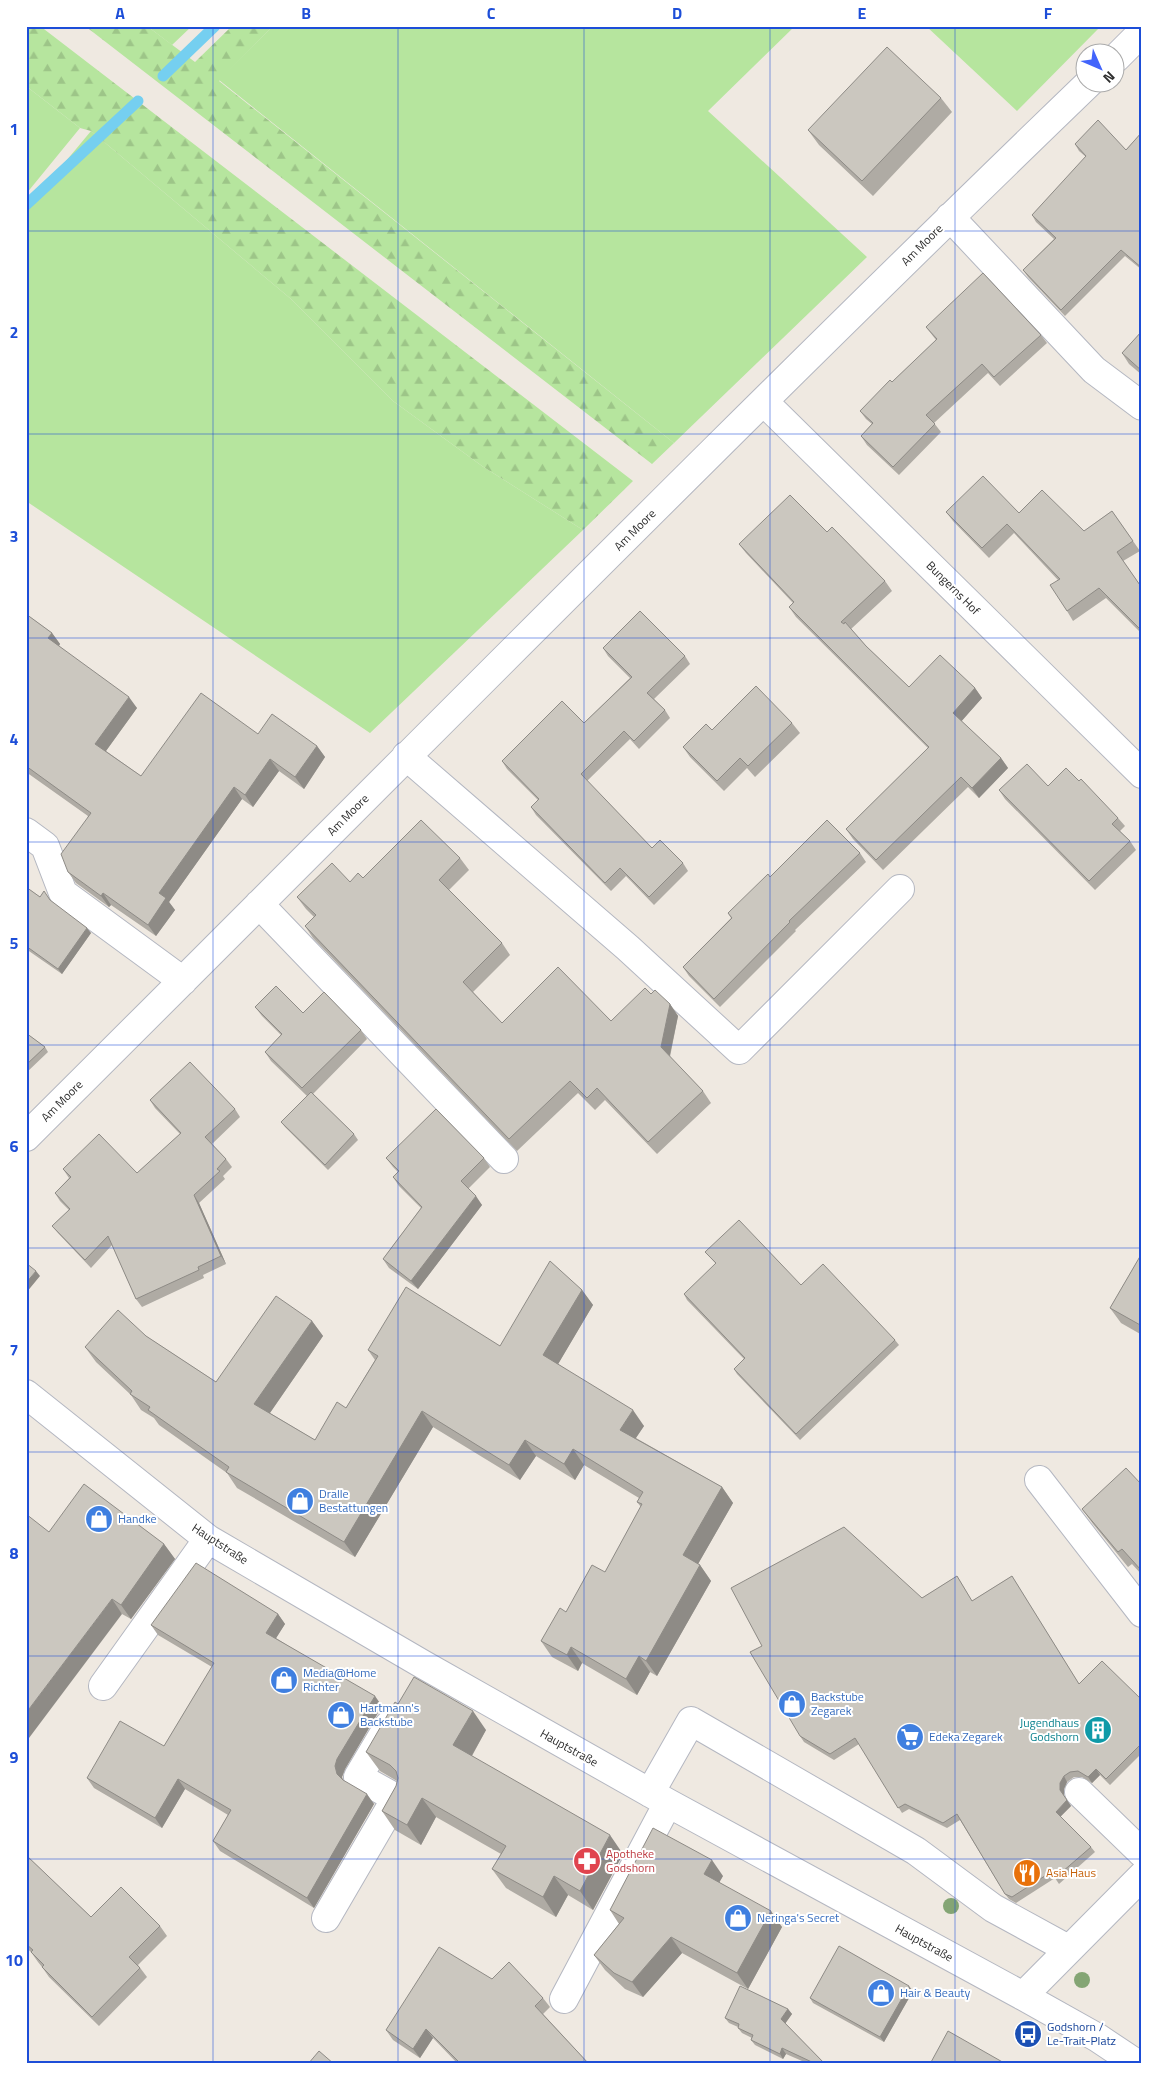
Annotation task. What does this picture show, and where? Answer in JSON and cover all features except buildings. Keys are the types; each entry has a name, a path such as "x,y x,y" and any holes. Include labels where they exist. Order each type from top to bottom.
{"street":[{"path":"1126,48 1142,32"},
{"name":"Am Moore","path":"26,1137 184,981 406,756 950,216 1080,92"},
{"path":"950,216 1094,370 1142,406"},
{"name":"Bungerns Hof","path":"764,402 1142,774"},
{"path":"406,756 628,948 739,1050 900,889"},
{"path":"26,832 45,846 63,893 184,981"},
{"path":"259,904 504,1160"},
{"name":"Hauptstraße","path":"26,1394 208,1539 412,1685 659,1798 1023,1996 1124,2054 1137,2064"},
{"path":"1039,1480 1142,1613"},
{"path":"103,1686 208,1539"},
{"path":"326,1918 396,1798 358,1777 412,1685"},
{"path":"564,1999 659,1798 691,1721 916,1851 992,1908 1068,1949"},
{"path":"1078,1792 1142,1853"},
{"path":"1023,1996 1142,1876"}],"green space":[{"path":"26,26 40,26 633,481 583,530 482,466 393,401 291,299 91,131 80,128 26,86"},
{"path":"85,26 147,26 195,62 232,26 273,26 219,81 674,443 652,464"},
{"path":"147,26 192,26 172,45"},
{"path":"273,26 795,26 708,111 867,257 674,443 219,80"},
{"path":"926,26 1101,26 1085,42 1076,42 1076,51 1017,111"},
{"path":"26,86 80,128 26,194"},
{"path":"91,131 291,299 393,401 482,466 583,530 370,733 26,501 26,209"}],"waterway":[{"path":"163,76 215,26"},
{"path":"26,205 138,101"}],"place":[{"name":"Dralle Bestattungen","path":"300,1501"},
{"name":"Handke","path":"99,1519"},
{"name":"Media@Home Richter","path":"284,1680"},
{"name":"Backstube Zegarek","path":"792,1704"},
{"name":"Hartmann's Backstube","path":"341,1715"},
{"name":"Jugendhaus Godshorn","path":"1098,1730"},
{"name":"Edeka Zegarek","path":"910,1737"},
{"name":"Apotheke Godshorn","path":"587,1861"},
{"name":"Asia Haus","path":"1027,1873"},
{"name":"Neringa's Secret","path":"738,1918"},
{"name":"Hair & Beauty","path":"881,1993"},
{"name":"Godshorn / Le-Trait-Platz","path":"1028,2034"}]}
